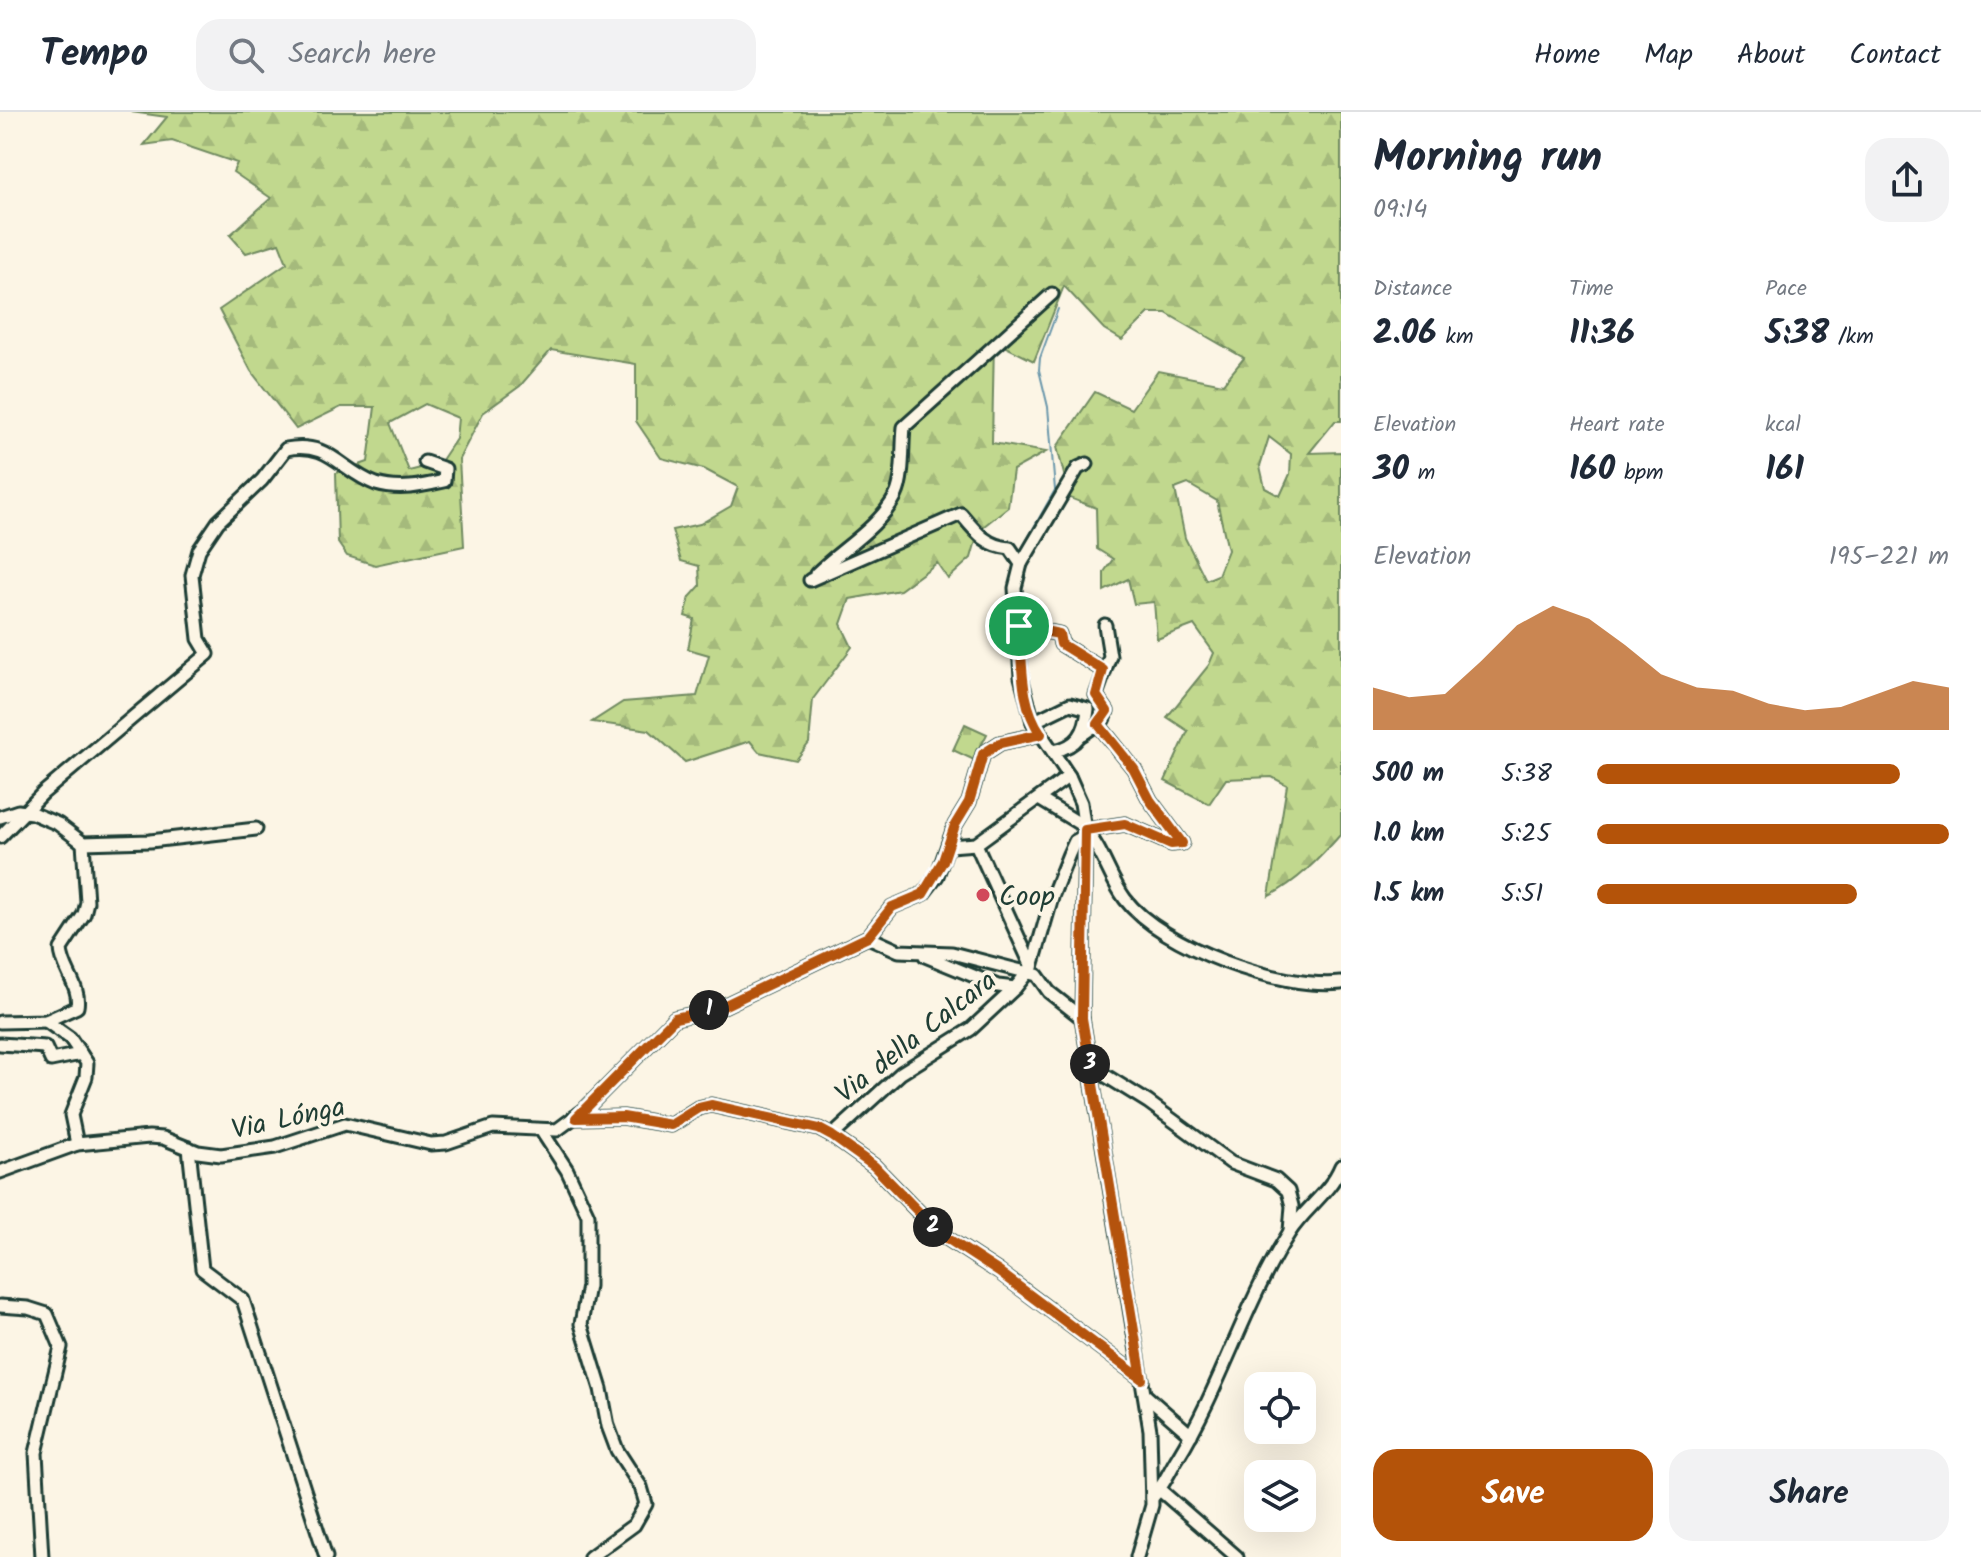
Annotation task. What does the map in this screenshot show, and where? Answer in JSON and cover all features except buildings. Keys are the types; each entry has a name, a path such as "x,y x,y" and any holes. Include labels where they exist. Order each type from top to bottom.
{"street":[{"path":"1021,564 1010,548 992,545 981,538 961,514 810,580 842,548 857,541 896,494 904,427 1052,294"},
{"path":"0,837 43,793 208,654 199,639 192,575 199,550 218,522 262,480 286,449 317,448 363,478 393,488 444,481 447,476 445,469 425,462"},
{"path":"1087,464 1078,468 1021,564 1015,588 1021,677 1033,722 1069,776 1081,803 1085,831 1082,1018 1145,1395 1156,1494 1237,1557"},
{"path":"1054,751 1067,748 1098,724 1107,711 1096,695 1110,656 1105,625"},
{"path":"1019,626 1059,634 1061,644 1103,670"},
{"path":"1033,722 1070,704 1088,709 1083,734"},
{"path":"1085,831 1125,824 1171,844 1182,843 1150,800 1134,769 1098,724"},
{"path":"576,1118 675,1018 717,1009 868,937 892,907 923,894 937,876 950,846 983,754 1000,743 1041,734"},
{"path":"950,846 976,844 1069,776"},
{"path":"1039,799 1085,831 1123,898 1144,920 1226,963 1287,982 1341,983"},
{"path":"0,817 25,812 58,824 83,843 150,841 256,829"},
{"name":"Via della Calcara","path":"832,1136 853,1113 901,1073 971,1029 1015,988 1029,970 1069,854 1075,841 1085,831"},
{"path":"0,1022 46,1021 72,1012 79,1001 61,949 84,914 87,902 83,843"},
{"path":"976,844 1029,970"},
{"name":"Via della Calcara","path":"868,937 888,948 952,953 1029,970 1037,975 1049,992 1082,1018"},
{"path":"913,952 998,986 1015,988"},
{"path":"46,1021 70,1038 87,1063 86,1077 71,1115 77,1144"},
{"path":"0,1044 45,1047 51,1060 81,1054"},
{"path":"1090,1066 1148,1102 1231,1163 1276,1180 1288,1191 1292,1206 1290,1232"},
{"path":"576,1118 623,1117 671,1125 698,1108 711,1105 819,1129 874,1166 939,1233 999,1272 1142,1379"},
{"name":"Via Lónga","path":"0,1172 77,1144 149,1137 163,1138 221,1155 248,1153 345,1124 431,1144 446,1143 493,1127 557,1130 576,1118"},
{"path":"541,1130 567,1170 588,1215 588,1286 581,1324 601,1389 608,1426 617,1450 645,1495 642,1515 634,1525 590,1557"},
{"path":"189,1148 202,1269 243,1300 258,1334 271,1390 326,1557"},
{"path":"1137,1557 1156,1494 1217,1384 1234,1338 1290,1232 1311,1209 1341,1166"},
{"path":"1292,1206 1311,1209"},
{"path":"0,1306 28,1308 47,1314 61,1347 36,1453 42,1557"},
{"path":"1145,1395 1191,1435"}],"green space":[{"path":"131,112 1341,112 1341,421 1335,421 1309,453 1341,452 1341,834 1308,869 1269,896 1287,785 1272,777 1226,779 1209,804 1165,781 1188,731 1167,717 1209,665 1214,653 1194,625 1157,639 1154,602 1134,604 1128,579 1104,591 1104,572 1113,559 1097,549 1096,508 1070,498 1057,447 1095,392 1131,409 1158,371 1223,384 1244,358 1166,313 1149,313 1122,340 1104,329 1064,286 1034,361 994,341 992,443 1046,452 1013,470 1008,507 979,530 971,558 948,579 937,563 900,590 850,599 841,624 852,647 813,699 809,743 796,760 759,752 750,741 685,762 649,730 592,722 623,702 697,696 709,655 688,649 694,619 685,616 690,597 700,586 699,566 681,561 672,530 700,524 731,506 738,487 704,469 661,458 636,421 636,364 551,350 520,386 483,413 459,459 464,546 375,565 347,556 338,543 336,473 368,462 375,407 341,407 296,429 251,371 219,310 287,263 279,243 246,253 230,235 271,198 233,172 237,163 172,141 144,145 167,117","holes":["425,404 458,418 456,439 440,463 409,471 390,423","1269,437 1291,454 1290,474 1280,496 1265,488 1260,466","1188,484 1217,501 1228,550 1218,575 1206,580 1185,538 1175,489"]},
{"path":"965,724 987,734 974,760 953,750"}],"waterway":[{"path":"1021,550 1055,490 1048,407 1039,370 1040,358 1058,309"}],"place":[{"name":"Coop","path":"983,895"}],"route":[{"path":"1019,626 1059,634 1061,644 1070,652 1103,670 1096,695 1107,711 1098,724 1134,769 1150,800 1182,843 1171,844 1125,824 1085,830 1082,1018 1142,1379 999,1272 939,1233 919,1216 893,1183 874,1166 819,1129 711,1105 698,1108 671,1125 623,1117 576,1118 675,1018 717,1009 812,961 868,937 892,907 923,894 937,876 955,825 969,802 983,754 1000,743 1041,734 1033,722 1021,677 1019,626"}]}
